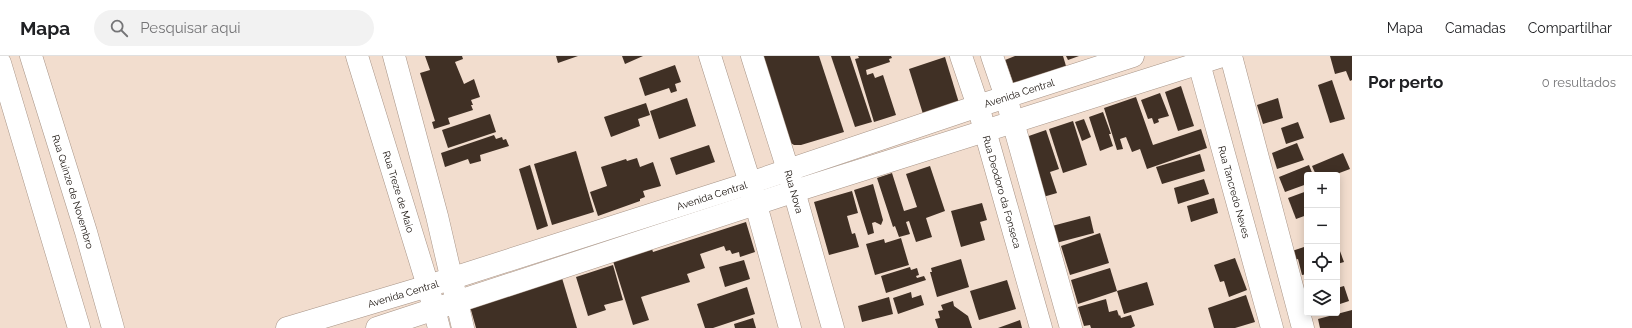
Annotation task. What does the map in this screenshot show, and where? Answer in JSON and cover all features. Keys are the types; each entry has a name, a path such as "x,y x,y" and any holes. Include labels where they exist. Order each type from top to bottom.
{"street":[{"name":"Rua Quinze de Novembro","path":"31,56 86,232 113,328"},
{"name":"Rua Treze de Maio","path":"357,56 437,319"},
{"path":"394,56 437,216 450,278 463,328"},
{"path":"710,56 750,183 790,328"},
{"name":"Rua Nova","path":"752,56 795,191 833,328"},
{"name":"Rua Deodoro da Fonseca","path":"961,56 978,106 1041,328"},
{"path":"992,56 1006,97 1071,328"},
{"name":"Avenida Central","path":"287,328 428,286 750,183 978,106 1133,56"},
{"path":"377,328 437,319 456,302 1198,60 1222,56"},
{"path":"1231,56 1303,328"},
{"name":"Rua Tancredo Neves","path":"1198,60 1272,328"},
{"path":"0,63 79,328"}],"building":[{"path":"425,56 462,56 463,59 455,62 464,84 474,79 480,97 471,100 473,110 448,118 450,124 434,129 432,122 435,121 420,73 430,70"},
{"path":"556,56 578,56 558,63"},
{"path":"622,56 643,56 625,64"},
{"path":"762,56 819,56 844,132 801,145 794,145 789,142"},
{"path":"831,56 850,56 872,122 855,127"},
{"path":"858,56 891,56 892,58 889,59 890,62 866,70 867,75 873,73 875,78 883,75 896,115 874,122 855,59 859,58"},
{"path":"1015,56 1063,56 1066,66 1014,85 1005,60"},
{"path":"1066,56 1079,56 1068,60"},
{"path":"1330,56 1352,56 1352,80 1350,81 1346,71 1335,74"},
{"path":"945,57 959,103 923,114 909,69"},
{"path":"675,65 681,82 675,84 677,91 671,93 669,88 645,96 639,78"},
{"path":"1332,80 1345,119 1330,123 1318,85"},
{"path":"1181,86 1194,126 1178,131 1165,92"},
{"path":"1160,93 1169,116 1158,119 1159,122 1154,124 1152,118 1148,119 1141,100"},
{"path":"1136,97 1153,145 1201,129 1207,148 1147,169 1140,149 1132,152 1126,137 1120,139 1123,149 1117,150 1104,108"},
{"path":"687,98 696,126 659,139 650,111"},
{"path":"1278,98 1283,118 1263,124 1257,105"},
{"path":"646,103 650,115 638,119 640,126 611,137 604,117"},
{"path":"1103,112 1111,134 1109,134 1113,146 1100,151 1089,117"},
{"path":"490,114 496,132 448,148 442,130"},
{"path":"1084,119 1091,137 1082,141 1075,122"},
{"path":"1073,121 1087,165 1063,173 1049,129"},
{"path":"1298,122 1304,138 1286,144 1281,128"},
{"path":"1046,130 1059,169 1050,172 1057,193 1043,197 1023,138"},
{"path":"494,135 496,139 502,137 503,140 506,139 509,146 480,155 481,161 470,164 468,159 445,167 441,153"},
{"path":"1297,143 1304,160 1277,169 1272,153"},
{"path":"709,145 715,162 676,175 670,158"},
{"path":"576,151 594,212 552,225 534,164"},
{"path":"1343,153 1350,169 1340,173 1315,172 1312,166"},
{"path":"1200,154 1205,171 1162,184 1156,167"},
{"path":"637,158 640,167 653,162 661,186 643,191 645,197 640,199 640,201 598,216 590,192 607,186 601,167 626,159 627,161"},
{"path":"530,165 548,226 537,230 519,169"},
{"path":"1309,165 1312,172 1304,172 1304,185 1285,192 1279,177"},
{"path":"930,166 945,211 926,218 932,237 916,242 909,221 906,222 910,234 899,237 895,226 893,227 877,178 892,173 904,211 917,207 906,174"},
{"path":"1204,179 1209,194 1178,204 1174,188"},
{"path":"873,184 883,220 881,225 875,222 872,223 874,233 868,235 854,190"},
{"path":"852,191 858,213 847,216 852,234 855,233 859,247 829,255 814,202"},
{"path":"1304,192 1304,216 1296,219 1288,198"},
{"path":"1214,198 1218,213 1191,222 1187,206"},
{"path":"982,203 987,220 980,222 985,240 961,247 951,211"},
{"path":"1090,216 1094,233 1056,243 1052,226"},
{"path":"746,222 755,252 740,257 739,252 732,254 730,250 726,251 724,246 700,254 705,268 687,274 690,282 641,297 649,320 633,325 613,261 652,249 653,252"},
{"path":"1100,233 1109,263 1070,275 1061,246"},
{"path":"901,238 909,265 875,275 866,244 884,239 885,243"},
{"path":"1304,247 1304,275 1302,275 1298,259 1295,260 1292,251"},
{"path":"1340,251 1344,262 1340,263"},
{"path":"1235,258 1247,290 1229,297 1224,281 1220,282 1214,265"},
{"path":"961,259 969,287 937,297 930,272 932,272 931,268"},
{"path":"744,260 750,279 725,287 719,267"},
{"path":"613,265 623,300 604,305 606,310 588,316 576,277"},
{"path":"910,267 911,270 917,268 919,275 916,276 917,278 924,276 926,280 886,293 881,276"},
{"path":"1110,268 1117,291 1078,304 1071,280"},
{"path":"562,278 577,328 476,328 469,303"},
{"path":"1007,280 1016,309 979,320 970,291"},
{"path":"1147,282 1154,305 1124,314 1117,291"},
{"path":"1344,286 1349,301 1340,304 1340,287"},
{"path":"747,287 755,314 713,328 705,328 697,304"},
{"path":"911,292 912,298 921,295 924,305 898,314 893,298"},
{"path":"1246,295 1255,322 1235,328 1214,328 1208,308"},
{"path":"889,297 893,314 862,322 858,306"},
{"path":"1106,299 1109,312 1117,310 1121,318 1131,315 1135,326 1131,328 1091,328 1090,325 1084,326 1078,307"},
{"path":"953,301 954,306 968,316 972,328 938,328 935,319 940,318 938,311 943,310 941,305"},
{"path":"1352,310 1352,328 1320,328 1318,319 1329,316 1340,316 1340,313"},
{"path":"753,318 756,328 735,328 734,324"},
{"path":"1020,320 1022,328 998,328"}]}
